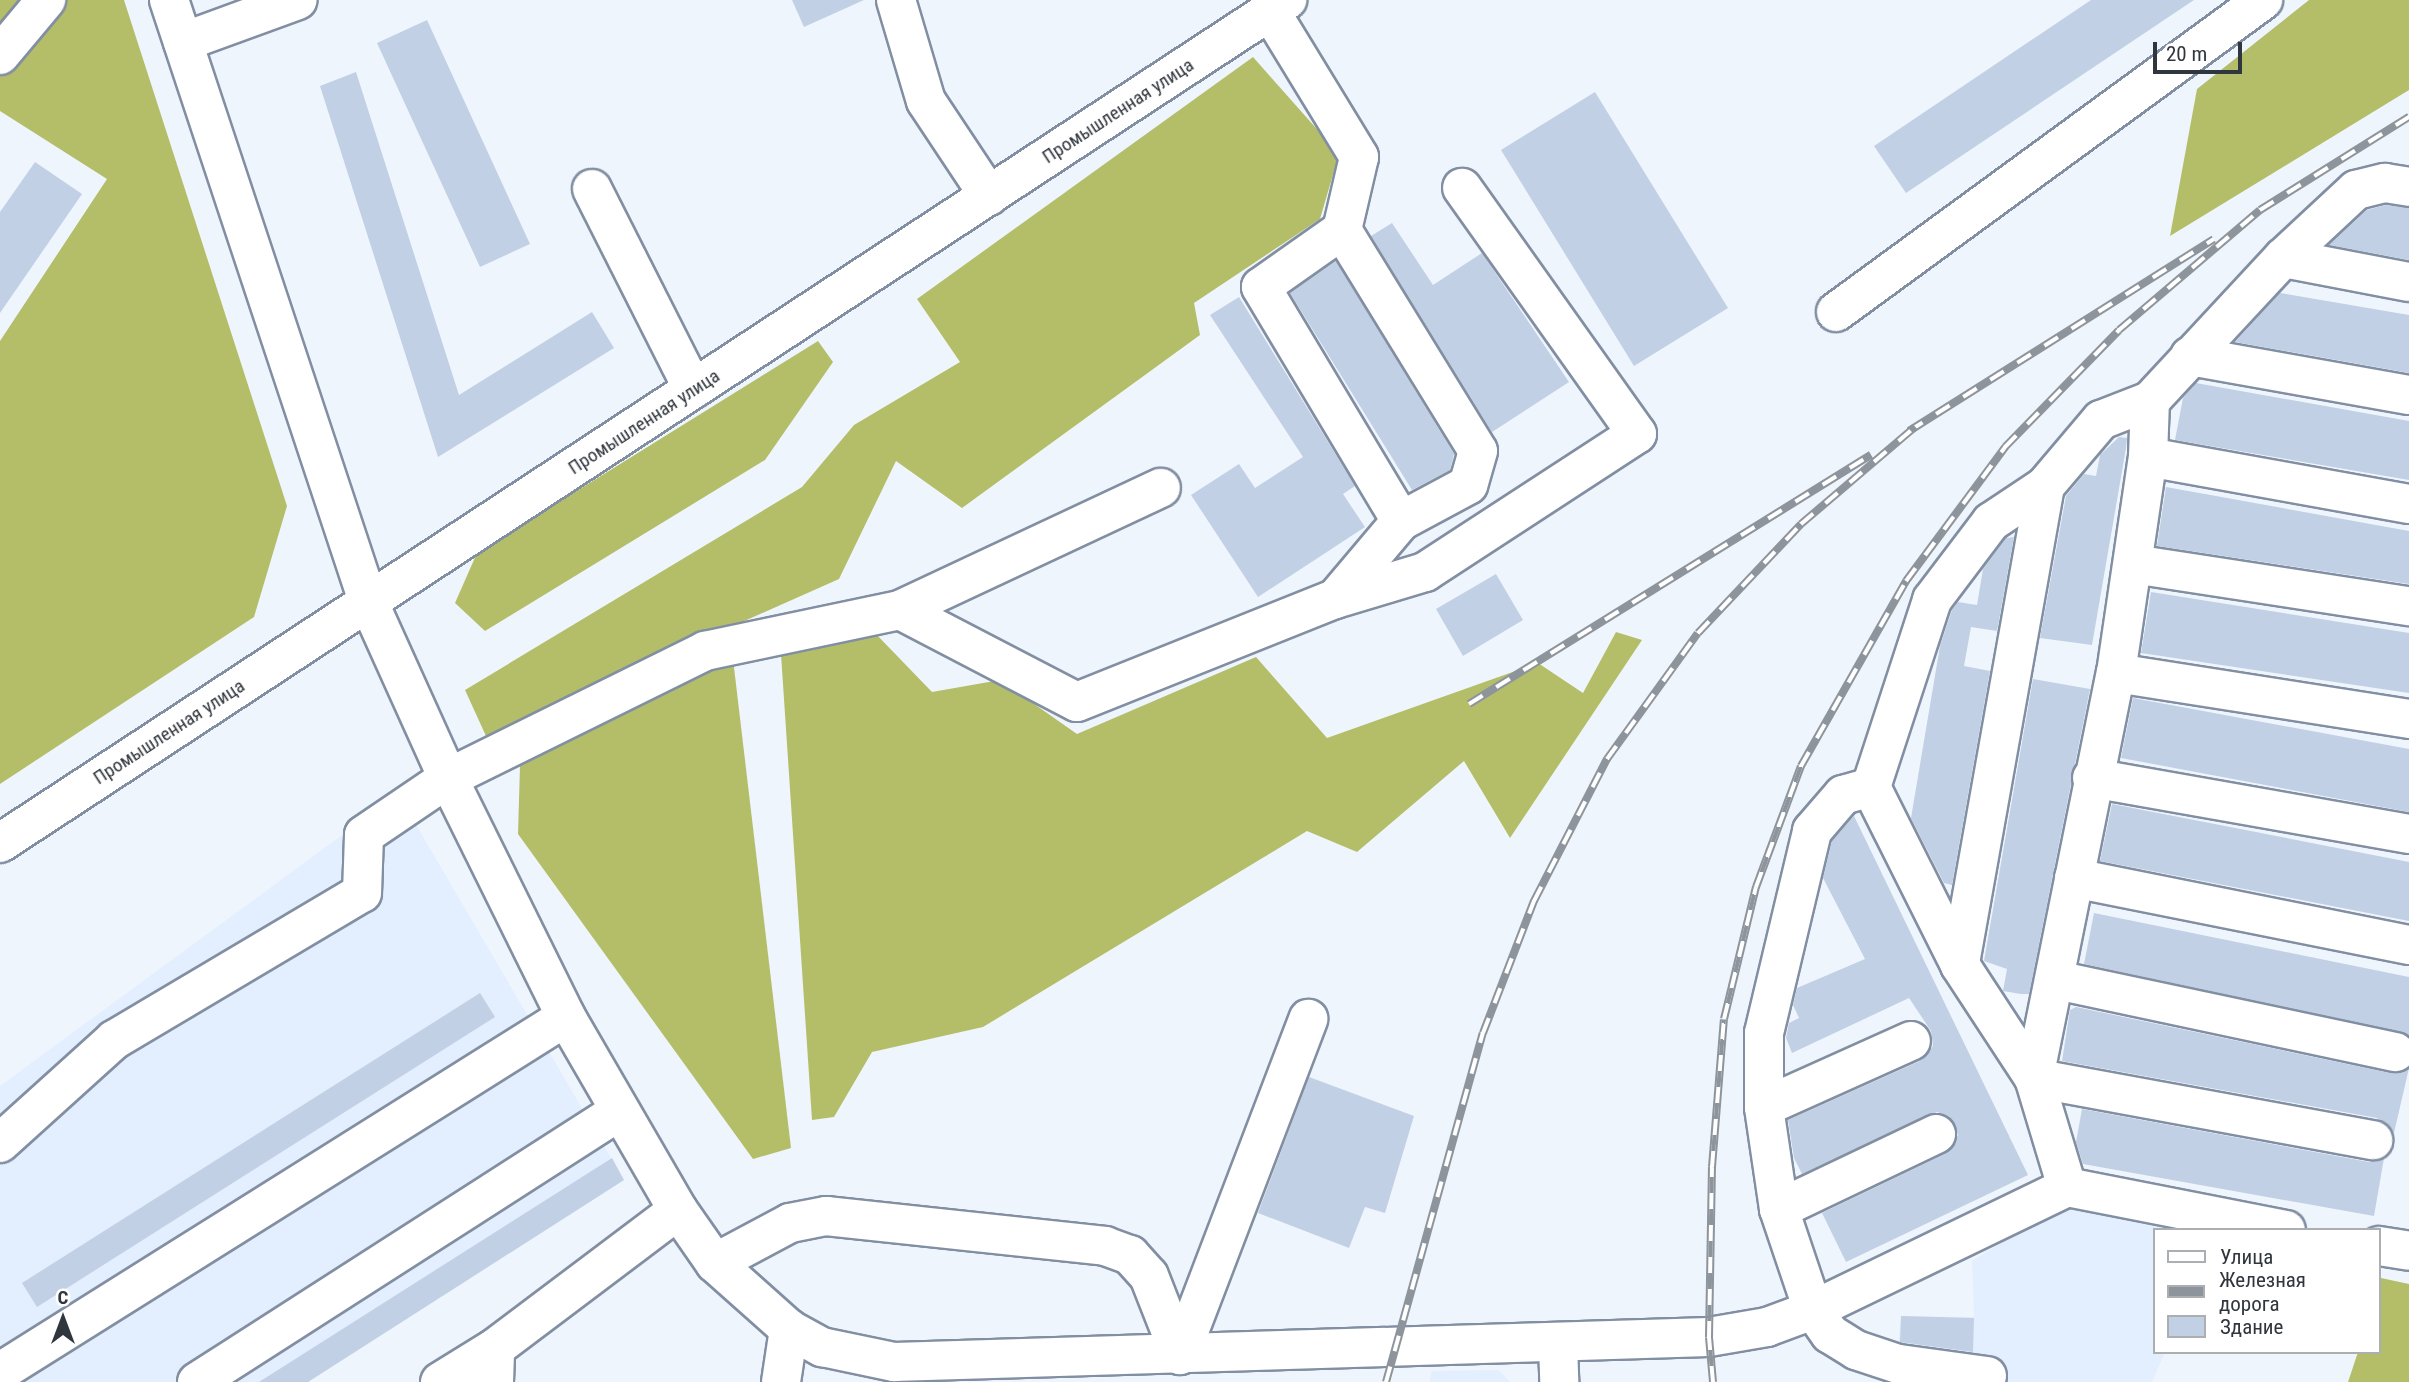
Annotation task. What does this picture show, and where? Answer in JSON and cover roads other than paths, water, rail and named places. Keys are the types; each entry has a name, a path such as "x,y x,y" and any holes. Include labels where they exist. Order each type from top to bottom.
{"street":[{"path":"0,55 46,0"},
{"path":"169,0 369,601 448,778 566,1017 618,1112 678,1210 715,1263 789,1329 822,1347 892,1372 1049,1370 1180,1354 1709,1337 1767,1327 1813,1310 2067,1187 2276,1228"},
{"path":"183,42 298,0"},
{"path":"896,0 926,101 989,196"},
{"path":"1836,312 2263,0"},
{"path":"1279,6 1359,157 1342,230 1261,286 1401,521"},
{"name":"Промышленная улица","path":"0,843 1279,6"},
{"path":"2067,1187 2034,1078 1960,965 1871,787 1932,600 1991,522 2045,486 2101,420 2150,401 2283,258 2356,190 2385,183 2409,187"},
{"path":"900,610 1077,702 1335,599 1425,572 1637,434 1462,188"},
{"path":"593,189 694,389"},
{"path":"1335,599 1401,521 1468,485 1478,451 1342,230"},
{"path":"2283,258 2409,282"},
{"path":"2190,356 2409,395"},
{"path":"2034,1078 2056,980 2092,778 2116,673 2148,457 2150,401"},
{"path":"2148,457 2409,504"},
{"path":"1960,965 2045,486"},
{"path":"0,1143 114,1041 362,893 364,835 448,778 705,651 900,610 1161,488"},
{"path":"2133,564 2409,606"},
{"path":"2116,673 2409,719"},
{"path":"2092,778 2409,835"},
{"path":"1871,787 1843,795 1812,831 1764,1033 1764,1107 1779,1209 1813,1310 1830,1334 1856,1350 1944,1374 1987,1376"},
{"path":"2074,878 2409,946"},
{"path":"2056,980 2395,1052"},
{"path":"0,1372 566,1017"},
{"path":"1180,1354 1308,1019"},
{"path":"1764,1107 1911,1041"},
{"path":"2034,1078 2373,1140"},
{"path":"198,1382 618,1112"},
{"path":"1779,1209 1936,1134"},
{"path":"440,1382 494,1365 678,1210"},
{"path":"715,1263 790,1223 826,1216 1105,1246 1130,1255 1149,1276 1180,1354"},
{"path":"2381,1246 2409,1251"},
{"path":"781,1382 789,1329"},
{"path":"1558,1343 1559,1382"}],"railway":[{"path":"1713,1382 1709,1337 1712,1167 1724,1019 1756,887 1801,766 1906,581 2005,447 2119,330 2260,210 2409,117"},
{"path":"1909,431 2214,239"},
{"path":"1386,1382 1483,1033 1534,901 1607,759 1698,633 1801,524 1915,427"},
{"path":"1469,704 1871,455"}]}
